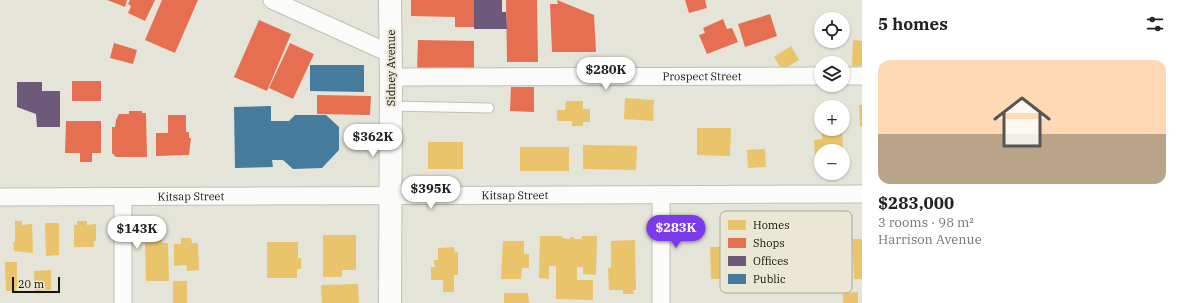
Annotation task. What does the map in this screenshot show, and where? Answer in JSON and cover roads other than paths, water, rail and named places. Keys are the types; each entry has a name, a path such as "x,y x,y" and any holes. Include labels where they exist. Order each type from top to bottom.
{"main road":[{"name":"Sidney Avenue","path":"390,0 390,303"}],"street":[{"path":"272,0 391,54"},
{"name":"Prospect Street","path":"391,77 814,76"},
{"path":"850,76 862,76"},
{"name":"Kitsap Street","path":"0,197 862,194"},
{"path":"661,195 661,303"},
{"path":"123,197 123,303"}],"lane":[{"path":"391,106 489,108"}]}
